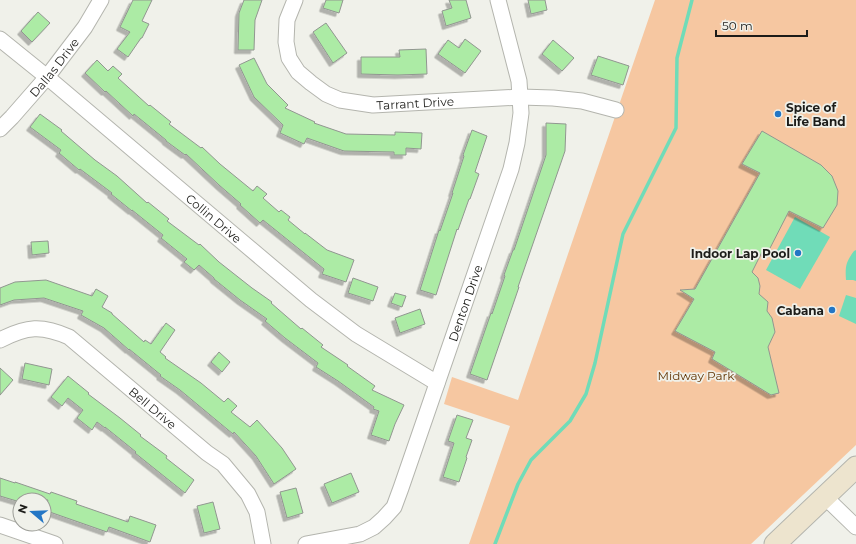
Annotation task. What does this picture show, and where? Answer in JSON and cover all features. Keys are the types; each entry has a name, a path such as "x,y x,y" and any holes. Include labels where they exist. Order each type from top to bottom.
{"street":[{"name":"Dallas Drive","path":"0,129 47,77 85,27 101,0"},
{"name":"Tarrant Drive","path":"295,0 288,20 286,42 289,58 298,72 311,83 326,94 340,100 373,105 520,97 553,98 582,101 616,110"},
{"name":"Denton Drive","path":"306,544 360,534 374,527 394,506 402,488 511,169 517,142 520,113 519,81 498,0"},
{"name":"Collin Drive","path":"0,39 311,300 356,334 437,384"},
{"name":"Bell Drive","path":"0,340 13,333 28,329 56,331 69,337 207,453 223,464 248,494 257,512 263,544"},
{"path":"775,544 856,467"},
{"path":"825,497 856,527"},
{"path":"0,525 55,544"}],"green space":[{"name":"Midway Park","path":"655,0 856,0 856,445 751,544 469,544 510,426 444,404 452,377 518,400"}],"shaded area":[{"name":"Indoor Lap Pool","path":"795,217 830,237 800,289 766,270"},
{"path":"856,250 856,281 846,280 848,261"},
{"path":"846,295 856,298 856,324 839,316"}],"building":[{"path":"133,0 152,0 142,21 149,24 142,38 128,57 117,49 130,32 120,27"},
{"path":"244,0 262,0 255,20 254,50 238,50 239,13"},
{"path":"326,0 343,0 339,13 323,8"},
{"path":"449,0 466,0 471,18 446,26 442,11 452,8"},
{"path":"528,0 545,0 547,10 531,14"},
{"path":"38,12 50,23 32,42 21,31"},
{"path":"326,23 347,53 333,63 313,32"},
{"path":"465,39 481,51 465,73 438,54 448,40 459,48"},
{"path":"553,40 574,58 562,71 542,54"},
{"path":"426,49 427,74 361,74 361,57 400,57 399,50"},
{"path":"598,56 629,66 623,85 591,75"},
{"path":"254,58 267,84 288,105 285,108 315,122 314,123 346,134 395,135 395,132 422,133 421,149 406,148 406,155 394,155 394,152 344,151 307,138 304,144 280,133 283,125 254,97 239,65"},
{"path":"97,60 108,71 113,66 122,74 118,78 149,106 150,105 171,122 169,124 201,148 202,147 253,191 257,186 267,194 263,198 279,212 281,210 290,217 288,220 305,234 327,250 354,260 346,282 322,274 324,269 263,220 260,223 186,154 185,155 166,141 134,114 133,116 106,91 105,92 85,73"},
{"path":"40,114 62,130 61,131 95,160 117,176 147,203 148,202 169,219 167,221 199,245 200,244 219,262 272,302 271,303 301,329 302,328 323,345 321,347 348,365 347,366 375,386 372,390 404,405 389,441 371,435 379,411 373,409 374,407 316,367 318,363 285,338 265,321 267,319 240,300 199,265 194,270 184,262 187,259 161,238 163,235 111,194 112,193 80,169 79,170 59,153 61,150 30,127"},
{"path":"546,123 566,124 565,151 487,380 470,374 546,155"},
{"path":"472,130 487,136 475,172 479,174 458,230 457,229 436,295 420,290 439,230 440,231 453,193 464,156 463,155"},
{"path":"762,131 821,165 832,176 838,191 837,205 823,228 789,211 767,254 762,252 752,272 758,278 760,286 759,294 768,302 767,311 772,318 775,332 768,347 779,393 771,395 712,359 715,352 675,331 694,299 680,290 695,289 760,173 742,164"},
{"path":"48,241 49,253 32,255 31,242"},
{"path":"353,278 378,287 373,301 348,293"},
{"path":"46,280 92,296 96,289 108,296 102,307 112,313 144,342 145,340 151,344 166,323 175,330 160,352 166,357 165,358 201,383 224,402 228,398 237,406 231,412 250,427 257,420 282,448 296,469 274,484 256,456 234,432 233,434 180,390 160,376 161,375 104,328 81,315 83,311 44,298 14,300 0,305 0,288 15,282"},
{"path":"395,293 406,296 402,307 391,303"},
{"path":"420,309 425,324 400,333 395,318"},
{"path":"219,352 230,362 222,372 211,362"},
{"path":"25,363 52,369 49,385 22,379"},
{"path":"0,368 13,380 0,395"},
{"path":"68,376 89,393 88,394 167,456 166,458 194,480 185,493 105,427 97,422 92,430 77,418 83,410 68,398 62,406 51,397"},
{"path":"457,415 473,420 466,438 472,440 459,482 443,477 454,443 448,441"},
{"path":"351,473 359,492 332,503 324,484"},
{"path":"0,478 44,492 12,492 12,500 0,496"},
{"path":"296,488 303,513 287,518 280,492"},
{"path":"52,492 77,501 76,504 128,522 130,516 156,525 150,542 109,527 107,532 52,513"},
{"path":"213,502 220,529 204,533 197,506"}],"waterway":[{"path":"495,544 518,484 531,460 570,421 586,394 595,363 623,234 676,128 677,58 692,0"}],"place":[{"name":"Spice of Life Band","path":"778,114"},
{"name":"Indoor Lap Pool","path":"798,253"},
{"name":"Cabana","path":"832,310"}]}
